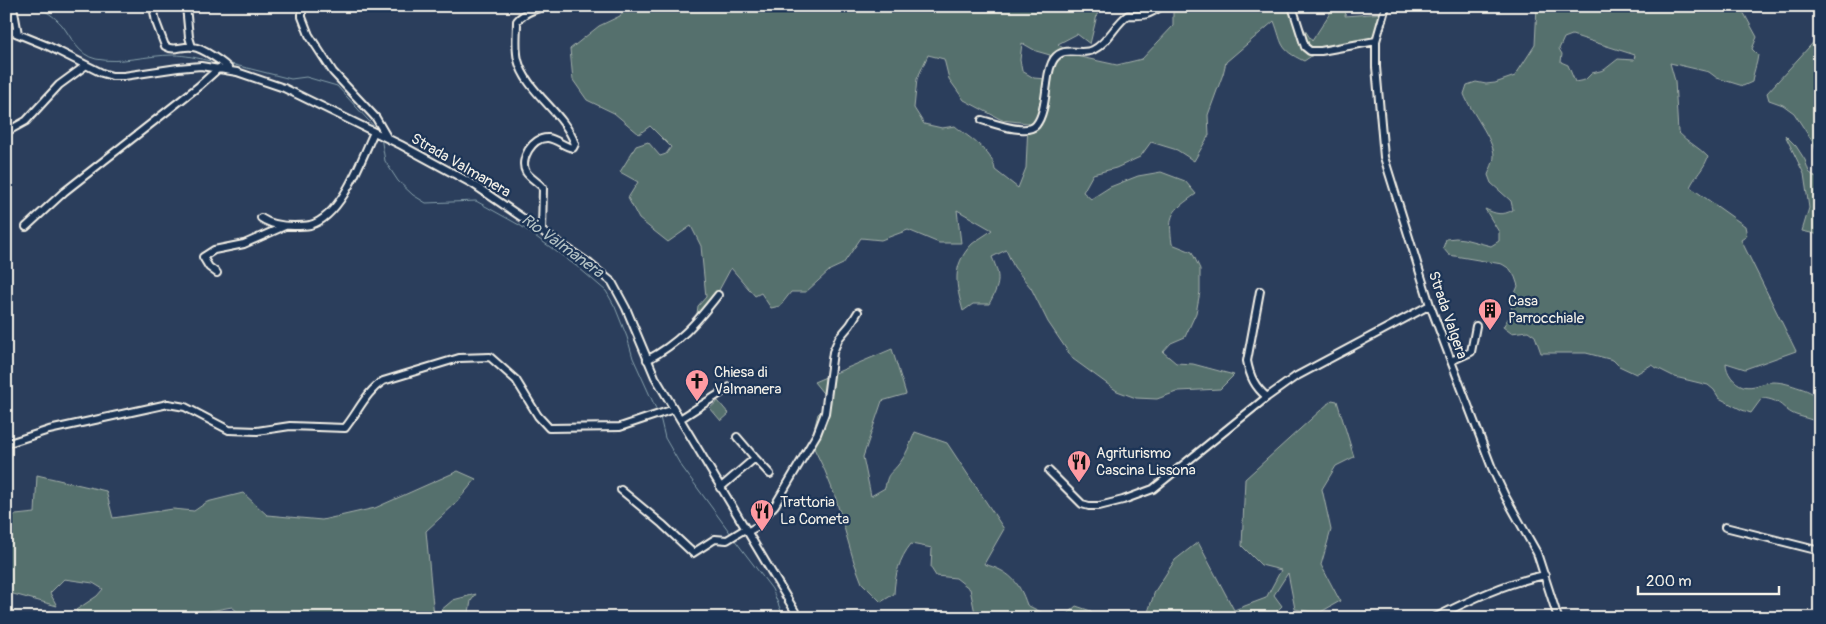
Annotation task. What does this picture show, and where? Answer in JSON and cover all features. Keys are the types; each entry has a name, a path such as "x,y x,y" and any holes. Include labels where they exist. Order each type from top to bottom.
{"street":[{"path":"13,6 18,34"},
{"path":"153,6 156,22 165,46 171,50 192,47 222,61 230,70"},
{"path":"186,6 192,47"},
{"path":"261,218 268,223 286,226 309,225 322,219 334,210 380,135 376,118 344,86 318,50 309,35 302,17 302,6"},
{"path":"542,231 543,188 538,182 527,175 524,169 529,147 536,140 544,138 550,138 570,148 573,148 575,144 568,127 524,74 518,61 516,45 517,21 524,14 537,8 550,6"},
{"path":"982,120 1028,130 1033,127 1042,112 1049,71 1055,57 1063,52 1093,50 1128,15 1140,17 1148,15 1162,6"},
{"path":"1292,6 1304,46 1310,51 1322,51 1376,41"},
{"name":"Strada Valgera","path":"1386,6 1376,41 1376,67 1384,157 1430,305 1450,361 1492,468 1537,554 1558,618"},
{"name":"Strada Valmanera","path":"6,29 107,75 124,76 201,66 230,70 284,88 380,135 473,184 590,264 612,282 626,308 647,360 674,409 799,618"},
{"path":"6,132 26,121 59,86 85,66"},
{"path":"26,227 64,192 199,86 219,68"},
{"path":"217,273 209,267 203,257 214,250 244,244 286,226"},
{"path":"1260,291 1247,361 1249,373 1257,388 1267,397"},
{"path":"647,360 666,350 683,336 704,314 718,295"},
{"path":"1049,471 1082,504 1089,506 1099,506 1123,500 1153,489 1267,397 1295,377 1430,305"},
{"path":"621,490 693,553 715,539 727,540 758,526 775,505 817,434 825,414 833,352 839,338 858,312"},
{"path":"1450,361 1471,352 1476,326"},
{"path":"6,444 49,430 168,404 185,407 229,430 257,431 290,426 345,428 354,418 373,388 382,380 459,358 490,357 516,380 538,416 549,428 620,427 674,409"},
{"path":"680,419 730,387"},
{"path":"736,437 770,474"},
{"path":"720,488 754,458"},
{"path":"1724,527 1820,552"},
{"path":"1434,618 1477,596 1520,580 1544,575"}],"green space":[{"path":"626,6 1096,6 1098,11 1090,44 1077,34 1058,44 1071,55 1117,65 1142,59 1173,26 1173,10 1176,6 1292,6 1295,15 1312,41 1330,13 1330,6 1347,6 1345,16 1382,13 1374,39 1322,49 1304,61 1285,49 1274,21 1226,62 1208,115 1209,135 1194,161 1177,150 1151,142 1140,157 1116,168 1093,174 1083,192 1091,199 1110,187 1138,176 1161,172 1185,181 1196,194 1176,210 1171,219 1171,226 1172,244 1192,252 1200,269 1200,292 1196,313 1185,337 1171,343 1163,352 1176,363 1193,364 1234,375 1220,389 1179,391 1157,399 1136,398 1117,391 1073,359 1048,322 1031,288 1014,267 1006,250 992,257 997,270 998,281 989,304 973,304 963,311 958,293 958,268 965,252 972,244 992,230 957,210 961,243 939,243 908,230 881,240 861,238 843,264 830,270 806,292 791,292 780,306 771,308 761,293 755,296 731,268 717,294 696,321 698,306 706,297 701,246 691,226 668,242 639,219 628,198 638,182 620,172 636,146 648,142 660,156 666,154 671,147 650,126 639,134 614,113 587,100 573,80 570,49 599,26 620,16","holes":["1022,43 1036,51 1050,55 1046,79 1034,78 1022,71 1020,60","928,55 944,59 949,79 964,100 1002,120 1028,123 1026,168 1018,188 995,170 990,157 985,151 955,126 942,128 924,124 914,108 917,79"]},
{"path":"1537,6 1740,6 1757,37 1752,49 1758,55 1752,82 1743,86 1717,78 1709,72 1670,63 1675,81 1678,132 1708,157 1690,187 1745,226 1747,236 1741,240 1796,351 1745,369 1726,363 1729,374 1737,383 1743,386 1751,387 1769,382 1777,382 1807,390 1816,396 1819,404 1819,408 1812,420 1791,413 1774,401 1762,398 1751,413 1742,410 1719,398 1708,385 1675,377 1651,365 1636,374 1619,366 1613,360 1586,353 1541,353 1535,336 1528,331 1511,333 1503,327 1512,312 1511,303 1518,286 1510,269 1502,264 1449,255 1443,248 1446,239 1464,239 1491,246 1499,241 1499,232 1485,209 1496,213 1506,213 1513,210 1511,201 1491,183 1488,175 1494,158 1493,149 1464,94 1467,85 1476,82 1495,83 1515,76 1535,45","holes":["1572,35 1635,55 1634,60 1618,59 1604,70 1592,73 1585,80 1575,82 1568,65 1561,62 1562,54 1559,49 1564,38"]},
{"path":"1820,35 1820,159 1814,144 1794,113 1783,105 1769,100 1767,93"},
{"path":"1785,135 1796,146 1805,160 1809,172 1820,181 1820,235 1802,231 1809,208 1804,174"},
{"path":"892,349 906,394 882,401 863,457 871,496 885,488 888,477 908,450 915,432 947,443 1004,529 984,564 1000,570 1012,578 1020,589 1027,605 1045,614 1059,618 976,618 970,589 956,578 936,576 931,568 932,548 911,544 903,555 898,568 894,594 881,602 862,583 835,496 811,442 818,414 831,403 814,382"},
{"path":"1332,400 1337,401 1354,457 1336,466 1322,489 1331,530 1321,565 1340,601 1319,613 1295,609 1288,573 1274,595 1282,606 1270,618 1146,618 1155,591 1175,560 1198,542 1234,610 1266,598 1281,570 1261,565 1242,546 1245,479"},
{"path":"718,401 729,414 721,421 710,408"},
{"path":"458,471 476,479 455,504 426,531 434,616 453,600 476,594 471,601 468,618 245,618 232,607 210,611 206,618 80,618 76,610 97,596 103,589 93,583 64,579 50,593 57,606 6,592 6,516 35,513 37,475 106,491 113,518 173,509 194,511 207,502 243,493 267,515 322,520 375,508"},
{"path":"1076,606 1091,611 1096,618 1062,618"}],"waterway":[{"name":"Rio Valmanera","path":"34,6 46,11 56,19 80,50 84,54 96,59 124,60 173,55 210,61"},
{"name":"Rio Valmanera","path":"231,64 291,79 306,77 337,86 378,131"},
{"name":"Rio Valmanera","path":"381,137 385,161 398,181 413,195 426,203 476,201 521,226 579,268 606,291 615,307 633,358 657,411"},
{"name":"Rio Valmanera","path":"660,417 665,438 680,464 731,534"},
{"name":"Rio Valmanera","path":"734,539 772,589 784,618"}],"place":[{"name":"Casa Parrocchiale","path":"1490,331"},
{"name":"Chiesa di Valmanera","path":"697,402"},
{"name":"Agriturismo Cascina Lissona","path":"1079,483"},
{"name":"Trattoria La Cometa","path":"762,532"}]}
